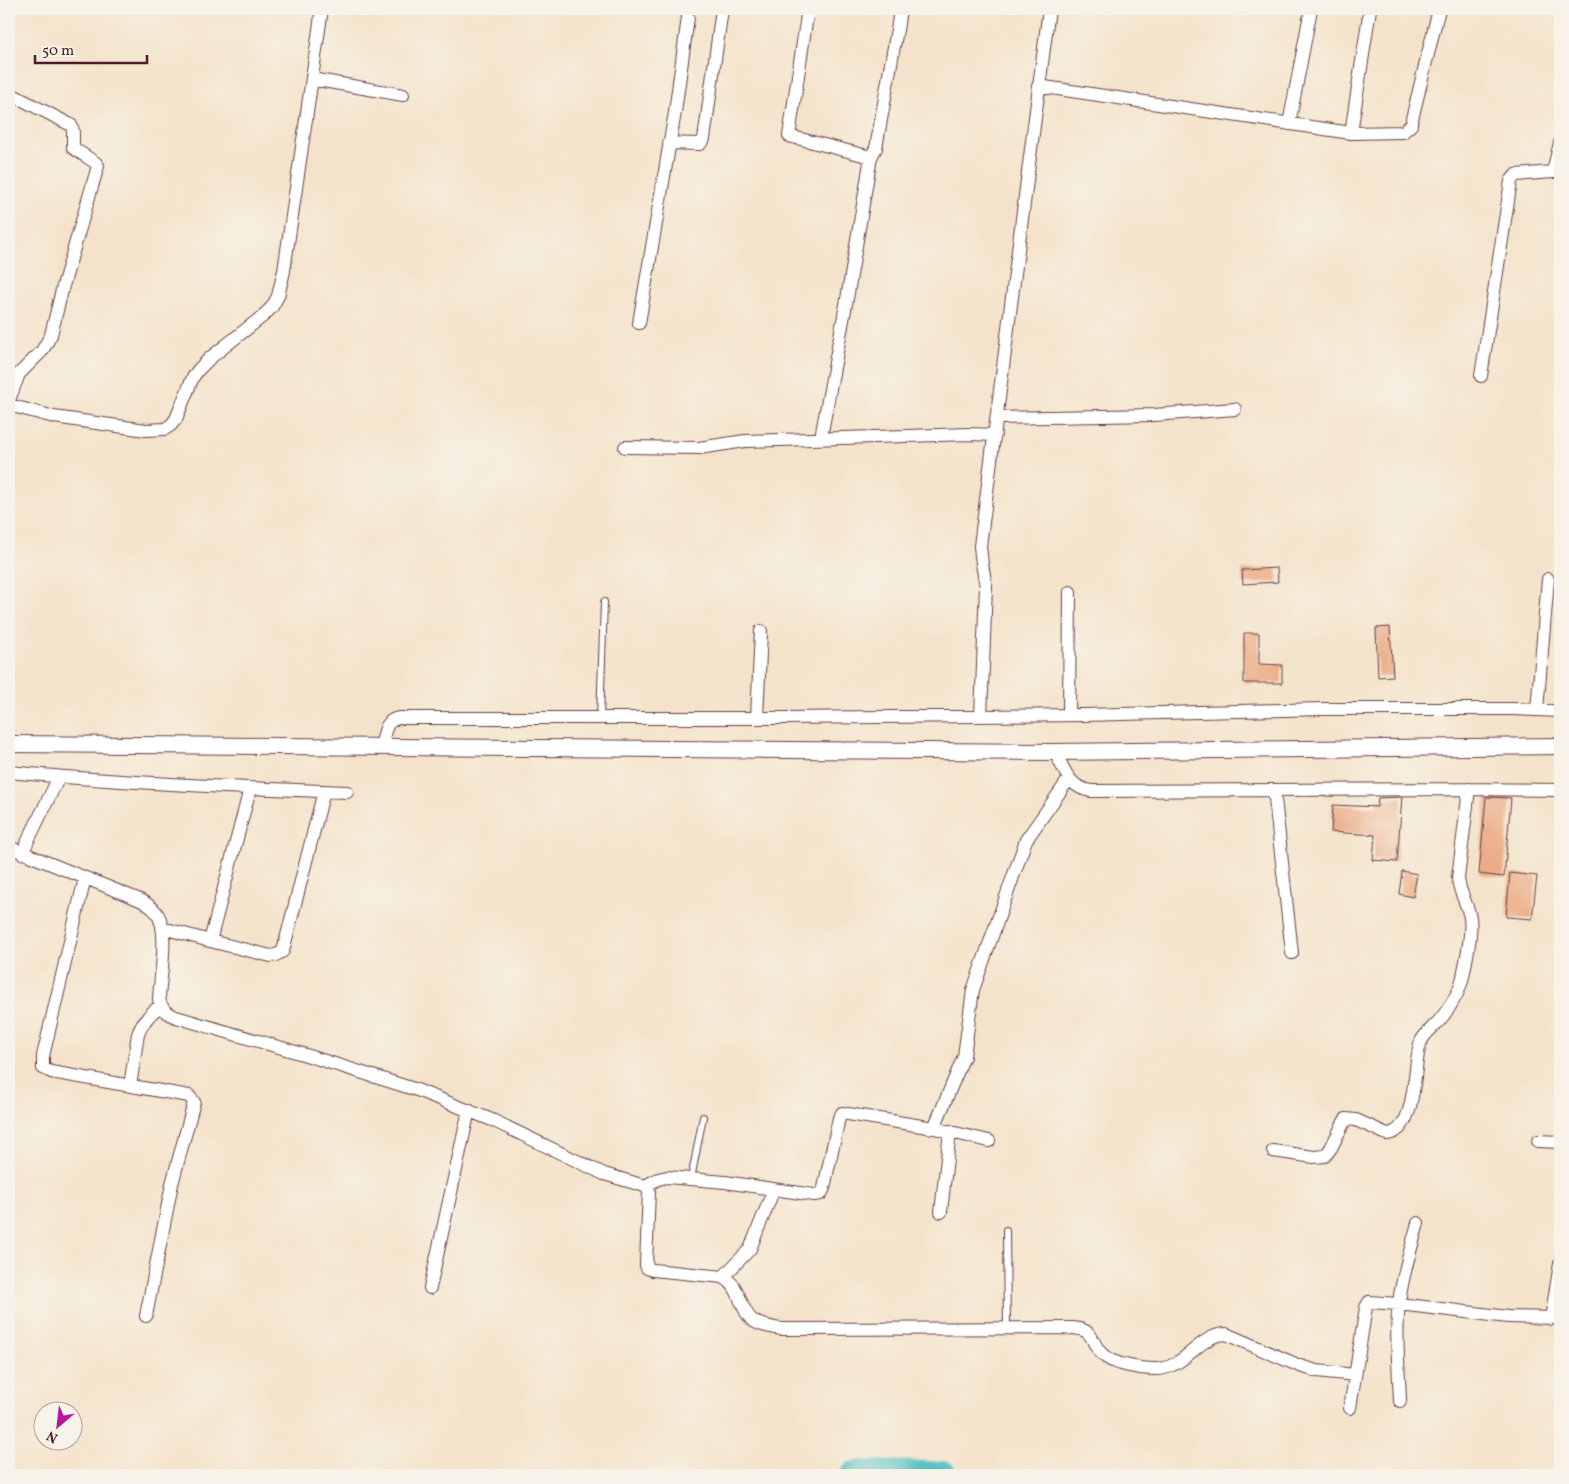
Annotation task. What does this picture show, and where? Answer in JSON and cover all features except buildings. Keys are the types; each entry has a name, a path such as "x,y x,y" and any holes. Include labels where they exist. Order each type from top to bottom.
{"street":[{"path":"9,405 54,417 146,430 165,429 171,425 181,409 193,377 199,369 272,307 278,296 284,272 322,9"},
{"path":"670,143 700,144 704,139 722,9"},
{"path":"808,9 788,136 871,157"},
{"path":"821,437 871,157 876,148 900,9"},
{"path":"981,716 986,586 980,546 1050,9"},
{"path":"1289,124 1311,9"},
{"path":"1351,133 1370,9"},
{"path":"1039,86 1351,133 1403,132 1412,122 1439,9"},
{"path":"639,323 670,143 688,17"},
{"path":"312,79 403,95"},
{"path":"9,93 71,125 73,148 98,166 63,286 51,335 42,351 19,374 9,400"},
{"path":"1482,376 1511,181 1516,175 1553,172 1560,143"},
{"path":"997,418 1154,415 1235,410"},
{"path":"625,447 698,448 745,441 821,437 995,434"},
{"path":"1537,710 1548,579"},
{"path":"1069,715 1070,592"},
{"path":"757,718 761,630"},
{"path":"381,747 388,723 399,718 981,716 1322,709 1560,711"},
{"path":"9,744 1056,752 1560,746"},
{"path":"1056,752 1069,780 1078,788 1091,791 1560,790"},
{"path":"9,772 250,789 347,792"},
{"path":"22,853 59,777"},
{"path":"934,1128 964,1056 973,990 1026,840 1069,780"},
{"path":"210,941 250,789"},
{"path":"1273,1151 1321,1157 1328,1153 1346,1119 1356,1120 1387,1134 1393,1134 1405,1121 1411,1104 1422,1040 1444,1014 1457,993 1464,972 1470,919 1458,878 1469,789"},
{"path":"1274,790 1292,953"},
{"path":"163,928 270,956 283,951 324,791"},
{"path":"9,848 140,900 156,911 163,928 164,938 160,988 161,1005 168,1014 417,1090 492,1120 604,1174 645,1186 649,1191 647,1268 723,1277 735,1288 747,1313 759,1324 781,1329 1080,1329 1089,1333 1107,1359 1124,1364 1158,1369 1174,1364 1206,1339 1226,1334 1300,1366 1355,1375"},
{"path":"85,878 43,1056 43,1066 45,1070 51,1072 189,1096 194,1102 172,1184 146,1316"},
{"path":"130,1086 137,1040 141,1027 150,1014 161,1005"},
{"path":"430,1288 469,1110"},
{"path":"645,1186 662,1178 692,1179 814,1195 821,1194 824,1188 838,1118 842,1113 934,1128 989,1141"},
{"path":"941,1212 950,1132"},
{"path":"1538,1141 1560,1142"},
{"path":"723,1277 750,1249 774,1189"},
{"path":"1400,1401 1399,1304 1404,1274 1418,1223"},
{"path":"1350,1408 1367,1303 1399,1304 1508,1317 1555,1318 1560,1264"}],"lane":[{"path":"600,718 604,602"},
{"path":"692,1179 703,1117"},
{"path":"1006,1230 1007,1328"}],"waterway":[{"path":"854,1475 943,1475"}]}
